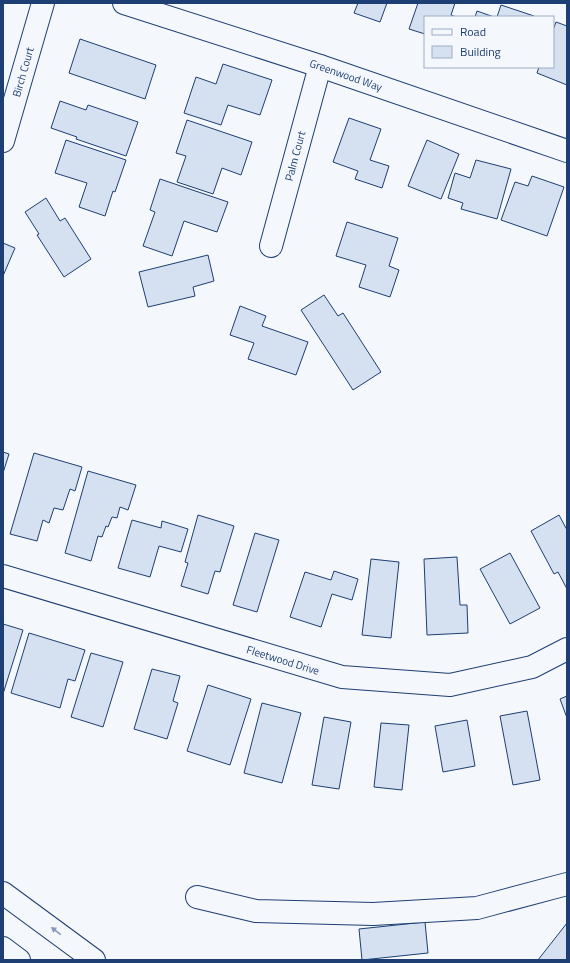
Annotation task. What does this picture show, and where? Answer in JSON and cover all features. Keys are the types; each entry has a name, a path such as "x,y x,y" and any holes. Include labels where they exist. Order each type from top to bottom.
{"street":[{"name":"Birch Court","path":"3,141 42,3"},
{"name":"Greenwood Way","path":"124,3 320,66 567,151"},
{"name":"Palm Court","path":"271,246 320,66"},
{"name":"Fleetwood Drive","path":"3,576 342,678 450,685 532,667 567,648"},
{"path":"197,897 256,911 373,914 477,908 567,884"},
{"path":"3,892 94,960"},
{"path":"3,948 19,960"}],"building":[{"path":"358,3 387,3 380,22 354,13"},
{"path":"418,3 455,3 451,15 454,16 424,16 424,34 409,29"},
{"path":"501,5 534,16 497,16"},
{"path":"477,11 491,16 475,16"},
{"path":"556,22 567,26 567,85 537,73 539,68 554,68 554,27"},
{"path":"80,39 156,65 145,99 69,73"},
{"path":"223,64 272,80 260,115 228,105 221,125 184,113 196,77 216,84"},
{"path":"60,101 86,110 88,105 138,122 126,156 76,139 77,137 51,128"},
{"path":"349,118 381,129 370,160 389,166 382,188 355,179 358,171 333,162"},
{"path":"187,120 252,142 241,175 222,168 213,194 177,182 186,156 176,153"},
{"path":"66,140 126,160 115,192 113,191 105,216 79,207 87,183 55,173"},
{"path":"427,140 459,154 441,199 408,186"},
{"path":"476,160 511,169 497,219 461,209 463,203 448,198 455,173 470,178"},
{"path":"532,176 564,187 547,236 501,220 515,182 528,186"},
{"path":"160,179 228,202 217,232 184,221 172,256 143,246 155,212 150,210"},
{"path":"46,198 60,221 65,218 91,259 64,277 37,235 39,234 25,212"},
{"path":"347,222 398,238 389,266 399,270 390,297 359,287 366,265 336,256"},
{"path":"3,243 15,248 3,276"},
{"path":"208,255 214,281 193,287 195,296 148,307 139,272"},
{"path":"324,295 338,316 343,313 381,372 353,390 301,310"},
{"path":"240,306 266,316 262,326 308,342 296,375 248,359 254,343 230,335"},
{"path":"3,452 9,454 3,473"},
{"path":"34,453 82,467 75,491 70,489 63,510 54,508 49,523 43,520 37,541 10,534"},
{"path":"88,471 136,485 128,510 120,507 117,518 112,517 108,527 106,526 102,537 98,536 91,561 65,553"},
{"path":"198,515 234,526 220,572 215,571 208,594 181,586 188,563 185,562"},
{"path":"559,515 567,530 567,589 558,572 554,574 531,531"},
{"path":"132,520 161,528 162,521 188,529 181,552 159,546 150,577 118,568"},
{"path":"255,533 279,540 257,612 233,605"},
{"path":"510,553 540,608 510,624 480,569"},
{"path":"457,557 460,605 467,605 468,633 427,635 424,559"},
{"path":"371,559 399,562 391,638 362,635"},
{"path":"334,571 358,579 352,600 332,594 321,627 290,617 305,572 331,580"},
{"path":"3,624 23,630 3,694"},
{"path":"29,633 85,650 75,681 68,679 60,708 11,693"},
{"path":"91,653 123,662 103,727 71,717"},
{"path":"152,669 180,676 173,701 178,703 167,739 134,729"},
{"path":"208,685 251,699 230,765 187,751"},
{"path":"567,696 567,718 560,699"},
{"path":"262,703 301,713 282,783 244,773"},
{"path":"527,711 540,780 513,785 500,716"},
{"path":"324,717 351,722 339,789 312,785"},
{"path":"467,720 475,766 443,772 435,726"},
{"path":"381,723 409,725 402,790 374,787"},
{"path":"425,922 428,953 362,960 359,929"},
{"path":"567,923 567,960 538,960"}]}
